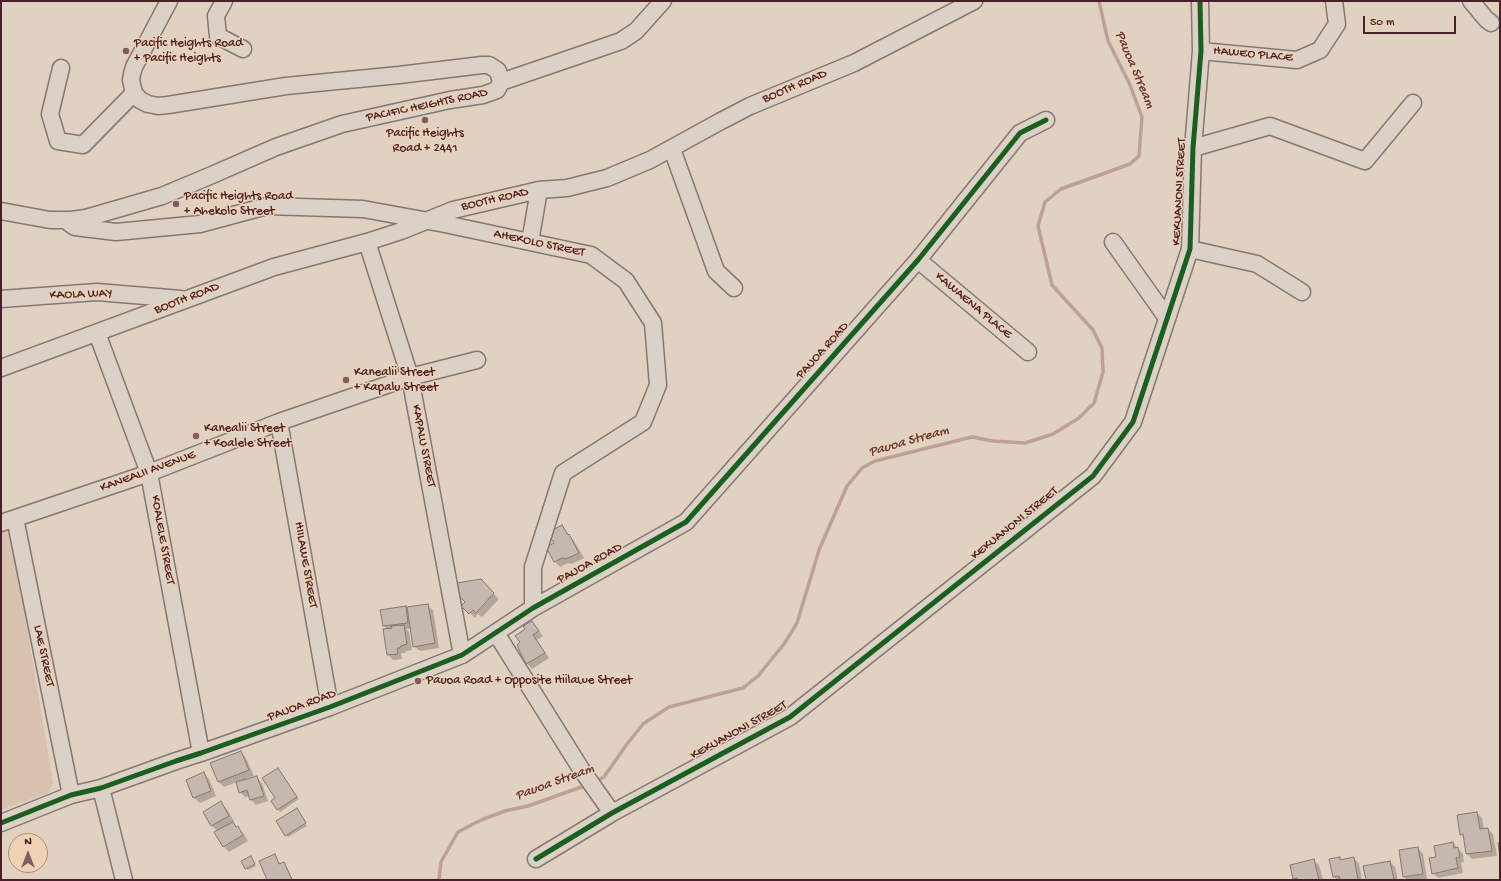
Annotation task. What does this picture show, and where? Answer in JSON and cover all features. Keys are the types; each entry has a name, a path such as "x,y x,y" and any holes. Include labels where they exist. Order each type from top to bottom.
{"street":[{"path":"61,68 50,114 58,141 83,145 134,93 131,80 134,68 168,1"},
{"path":"224,1 216,16 218,36 243,49"},
{"path":"501,82 621,41 636,31 663,1"},
{"name":"BOOTH ROAD","path":"1,368 274,267 367,242 429,221 453,210 539,190 567,188 607,178 672,149 720,120 750,106 854,63 974,1"},
{"name":"KEKUANONI STREET","path":"536,859 612,813 790,717 1093,476 1133,422 1190,249 1193,148 1201,51 1200,1"},
{"name":"HAWEO PLACE","path":"1201,51 1297,60 1320,50 1337,24 1334,1"},
{"path":"1471,1 1491,23"},
{"name":"PACIFIC HEIGHTS ROAD","path":"1,212 50,220 86,218 162,196 212,176 276,147 342,124 450,100 491,93 497,90 501,82 498,71 489,65 482,65 400,75 286,86 168,106 148,104 140,100 134,93"},
{"path":"1193,148 1270,126 1365,161 1413,103"},
{"name":"PAUOA ROAD","path":"1,823 71,795 101,788 176,761 201,754 330,707 462,655 533,608 686,522 918,260 1020,133 1046,120"},
{"path":"672,149 716,271 734,288"},
{"path":"530,242 539,190"},
{"name":"AHEKOLO STREET","path":"65,220 75,227 116,232 200,224 267,206 363,209 429,221 591,255 626,281 653,322 658,385 643,422 563,473 533,567 533,608"},
{"name":"KAPALU STREET","path":"367,242 410,377 462,655"},
{"path":"1113,242 1167,318"},
{"path":"1190,249 1258,264 1302,292"},
{"name":"KAWAENA PLACE","path":"918,260 1028,352"},
{"name":"KAOLA WAY","path":"1,299 97,292 186,300"},
{"name":"KOALELE STREET","path":"97,333 149,473 201,754"},
{"name":"KANEALII AVENUE","path":"8,520 149,473 279,422 410,377 476,360"},
{"name":"HIILAWE STREET","path":"279,422 330,707"},
{"name":"LAE STREET","path":"8,520 71,795"},
{"path":"496,633 581,769 612,813"},
{"path":"101,788 124,880"}],"shaded area":[{"path":"1,528 9,532 12,537 53,784 48,793 1,810"}],"building":[{"path":"562,525 568,535 569,534 579,553 566,559 562,558 554,562 546,547 554,543 547,533"},
{"path":"481,579 494,593 476,613 473,610 469,614 461,606 465,602 459,596 457,583"},
{"path":"428,604 435,643 413,647 407,607"},
{"path":"406,606 408,623 383,626 380,610"},
{"path":"532,621 539,631 533,635 545,653 526,664 517,645 520,642 515,636 525,629 523,626"},
{"path":"404,625 407,644 397,648 398,654 387,655 383,629 392,628 391,626"},
{"path":"241,751 249,770 218,782 210,763"},
{"path":"278,768 297,797 277,810 271,801 275,798 262,778"},
{"path":"204,772 211,791 193,798 186,780"},
{"path":"257,776 264,796 250,800 247,790 239,793 236,782"},
{"path":"221,801 229,816 211,826 203,812"},
{"path":"297,808 306,823 285,836 276,821"},
{"path":"1477,812 1480,829 1488,828 1492,851 1466,854 1463,834 1460,835 1457,815"},
{"path":"233,822 236,827 238,826 243,835 223,847 214,832"},
{"path":"1453,842 1454,848 1458,847 1460,857 1456,858 1458,868 1432,874 1429,858 1436,857 1434,846"},
{"path":"1498,843 1500,843 1500,858"},
{"path":"1418,847 1423,874 1403,877 1399,850"},
{"path":"275,854 279,864 284,862 292,880 267,880 259,861"},
{"path":"251,856 255,864 245,869 241,861"},
{"path":"1340,857 1340,860 1354,857 1358,880 1340,880 1339,876 1333,877 1329,859"},
{"path":"1314,859 1319,880 1293,879 1290,865"},
{"path":"1390,861 1394,880 1366,880 1363,866"}],"waterway":[{"name":"Pauoa Stream","path":"594,782 604,777 643,724 669,707 743,688 758,676 784,644 797,623 819,550 847,486 862,468 875,461 972,437 993,441 1025,443 1053,434 1079,418 1094,403 1103,372 1102,348 1093,330 1052,285 1038,226 1045,202 1061,189 1130,164 1139,156 1142,117 1130,85 1108,41 1099,1"},
{"name":"Pauoa Stream","path":"439,880 441,862 458,832 481,820 505,811 528,806 587,785"}],"cycle path":[{"path":"536,859 612,813 790,717 1093,476 1133,422 1190,249 1193,148 1201,51 1200,1"},
{"path":"1,823 71,795 101,788 330,707 462,655 533,608 686,522 918,260 1020,133 1046,120"}],"place":[{"name":"Pacific Heights Road + Pacific Heights","path":"126,51"},
{"name":"Pacific Heights Road + 2441","path":"425,120"},
{"name":"Pacific Heights Road + Ahekolo Street","path":"176,204"},
{"name":"Kanealii Street + Kapalu Street","path":"346,380"},
{"name":"Kanealii Street + Koalele Street","path":"196,436"},
{"name":"Pauoa Road + Opposite Hiilawe Street","path":"418,681"}]}
